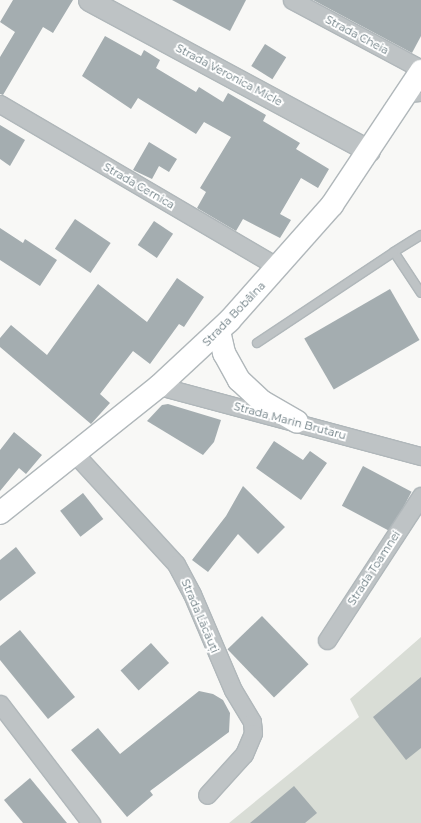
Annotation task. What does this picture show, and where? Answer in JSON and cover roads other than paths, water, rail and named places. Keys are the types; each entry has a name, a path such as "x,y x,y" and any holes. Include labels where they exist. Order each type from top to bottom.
{"main road":[{"name":"Strada Bobâlna","path":"0,513 159,386 219,331 332,205 369,151 412,97 421,70"},
{"path":"219,331 224,353 239,380 263,402 297,422"}],"street":[{"name":"Strada Veronica Micle","path":"89,0 369,151"},
{"name":"Strada Cheia","path":"292,0 421,70"},
{"name":"Strada Cernica","path":"0,104 278,267"},
{"name":"Strada Marin Brutaru","path":"159,386 421,456"},
{"name":"Strada Lăcăuți","path":"75,454 176,564 192,594 233,690 252,722 253,734 244,754 207,795"},
{"name":"Strada Toamnei","path":"327,640 421,496"},
{"path":"0,704 91,823"}],"lane":[{"path":"257,344 421,235"},
{"path":"394,252 421,293"}]}
